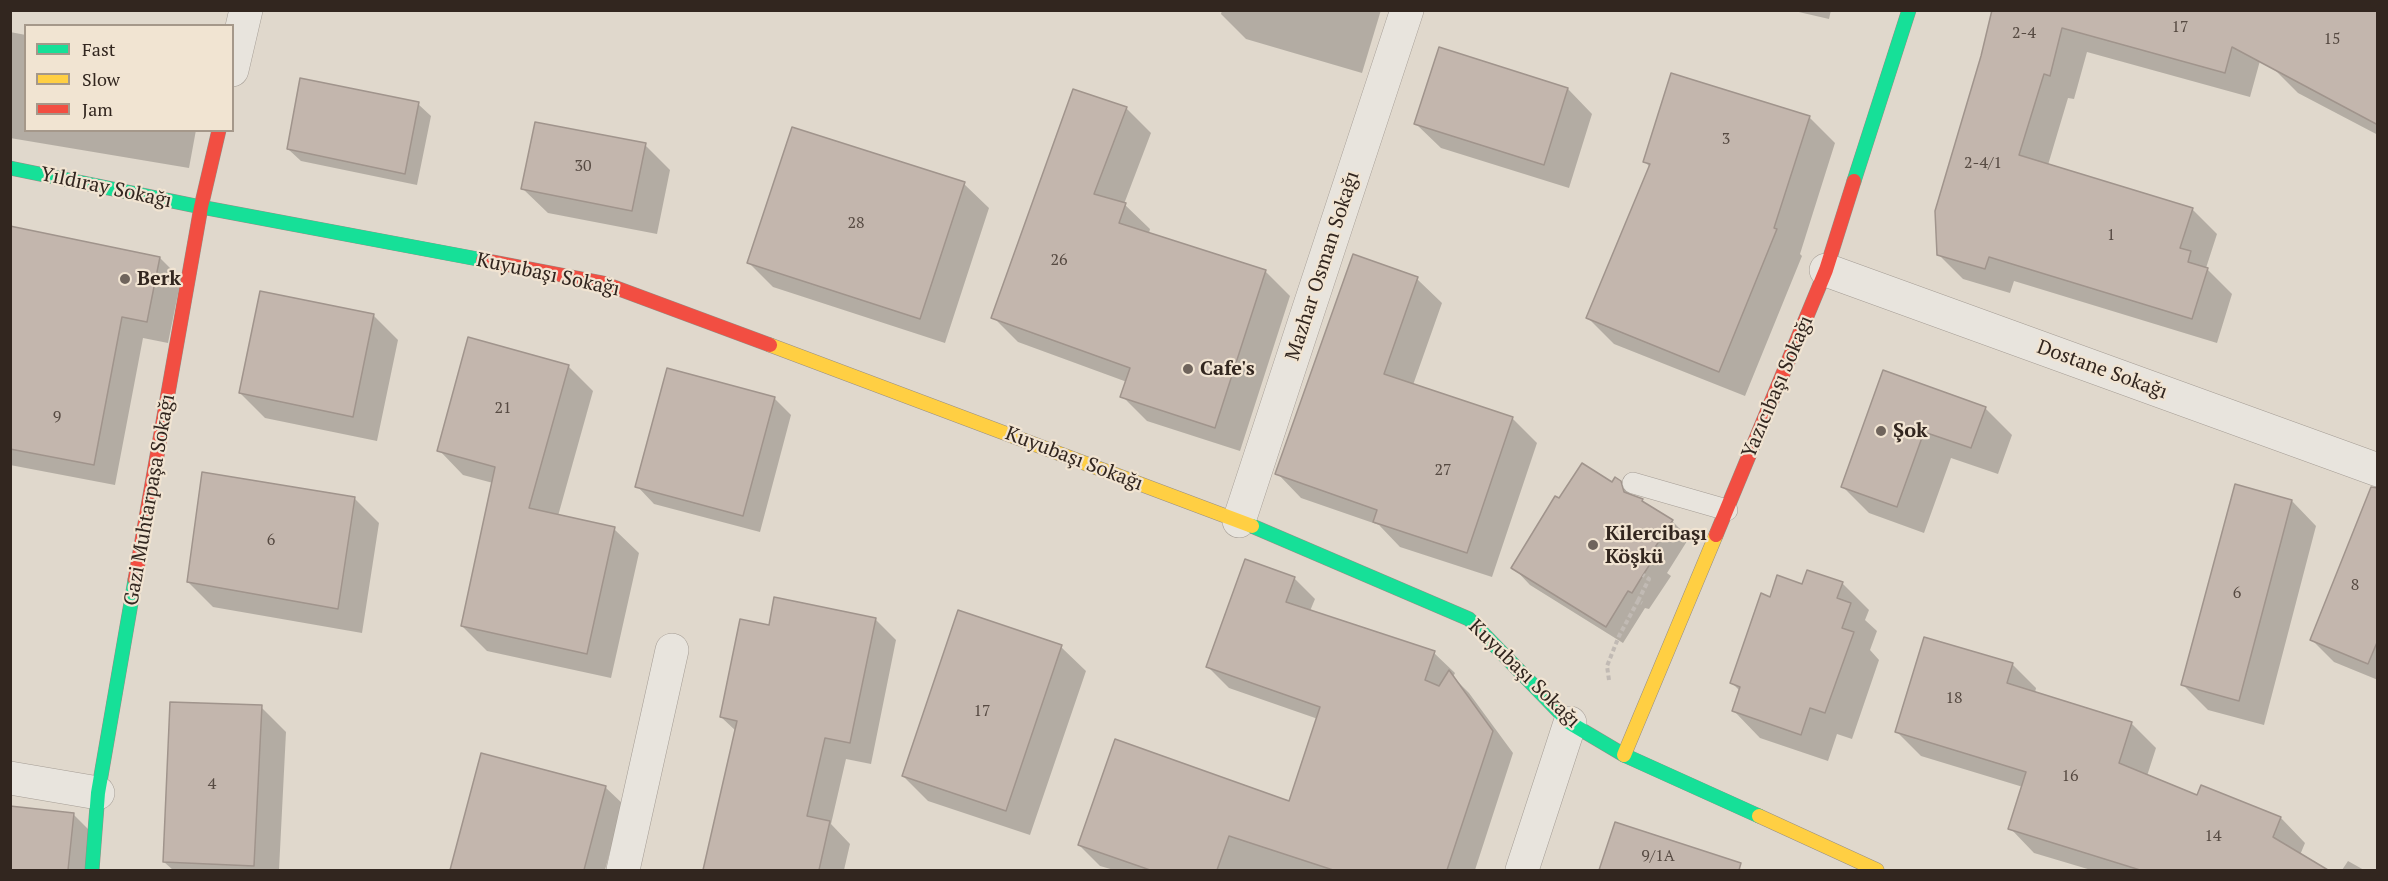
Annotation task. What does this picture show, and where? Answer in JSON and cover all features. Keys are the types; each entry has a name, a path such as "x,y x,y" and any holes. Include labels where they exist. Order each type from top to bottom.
{"street":[{"path":"234,61 246,10"},
{"name":"Mazhar Osman Sokağı","path":"1239,521 1407,10"},
{"name":"Yazıcıbaşı Sokağı","path":"1624,755 1826,270 1910,10"},
{"name":"Gazi Muhtarpaşa Sokağı","path":"92,870 98,793 201,207 219,132"},
{"name":"Yıldıray Sokağı","path":"10,168 201,207"},
{"name":"Kuyubaşı Sokağı","path":"201,207 603,283 1276,535 1469,619 1570,723 1624,755 1877,870"},
{"name":"Dostane Sokağı","path":"1826,270 2378,470"},
{"path":"624,870 672,650"},
{"path":"1522,870 1570,723"},
{"path":"10,778 98,793"}],"lane":[{"path":"1633,483 1727,510"}],"path":[{"path":"1638,601 1649,579 1643,576"}],"building":[{"path":"1992,10 2378,10 2378,125 2232,47 2225,73 2062,28 2050,76 2044,74 2019,155 2193,208 2180,248 2191,251 2188,262 2208,268 2192,319 1989,257 1985,269 1937,255 1935,211 1981,56"},
{"path":"1439,47 1568,88 1544,165 1414,124"},
{"path":"1671,73 1810,116 1774,228 1777,229 1719,372 1586,318 1650,164 1643,162"},
{"path":"300,78 419,102 405,174 287,149"},
{"path":"1073,89 1127,107 1094,194 1126,203 1119,223 1266,270 1215,428 1120,397 1130,368 991,318"},
{"path":"535,122 646,143 632,211 521,189"},
{"path":"792,127 965,182 920,319 747,263"},
{"path":"10,226 160,257 147,322 122,317 94,465 10,449"},
{"path":"1353,254 1418,277 1384,374 1513,417 1467,553 1373,522 1377,510 1275,474"},
{"path":"260,291 374,314 353,417 239,393"},
{"path":"468,337 569,365 529,508 615,527 587,654 461,626 495,467 437,451"},
{"path":"667,368 775,397 743,516 635,487"},
{"path":"1883,370 1986,407 1971,448 1924,432 1897,507 1841,487"},
{"name":"Kilercibaşı Köşkü","path":"1582,463 1612,482 1615,477 1621,481 1624,492 1643,499 1642,501 1673,520 1650,555 1654,558 1632,593 1628,591 1606,627 1511,568 1555,496 1559,498"},
{"path":"202,472 355,497 338,609 187,582"},
{"path":"2235,484 2292,500 2239,701 2181,685"},
{"path":"2371,487 2378,488 2378,640 2368,664 2310,640"},
{"path":"1245,559 1295,577 1286,602 1435,651 1425,680 1439,686 1449,670 1493,731 1447,870 1333,870 1229,836 1217,870 1150,870 1078,845 1115,739 1289,801 1320,707 1206,667"},
{"path":"1807,570 1843,582 1837,598 1851,603 1842,628 1854,632 1825,713 1810,708 1801,735 1732,711 1740,687 1730,683 1761,593 1770,597 1777,575 1802,584"},
{"path":"774,597 876,618 850,743 825,738 807,816 830,821 819,870 703,870 737,721 720,717 740,619 769,625"},
{"path":"958,610 1062,645 1006,811 902,776"},
{"path":"1924,637 2013,663 2007,683 2132,722 2119,763 2197,795 2201,785 2281,817 2273,837 2328,870 2140,870 2008,829 2026,772 1895,732"},
{"path":"170,702 262,705 254,866 163,862"},
{"path":"481,753 606,786 584,870 450,870"},
{"path":"10,806 74,813 68,870 10,870"},
{"path":"1615,822 1741,863 1739,870 1599,870"}],"traffic: fast":[{"path":"1854,181 1909,10"},
{"path":"10,168 201,207 483,260"},
{"path":"1252,526 1469,619 1570,723 1624,755 1759,816"},
{"path":"92,870 98,793 135,580"}],"traffic: slow":[{"path":"770,345 1252,526"},
{"path":"1624,755 1716,535"},
{"path":"1759,816 1877,870"}],"traffic: jam":[{"path":"135,580 201,207 219,132"},
{"path":"1716,535 1826,270 1854,181"},
{"path":"483,260 603,283 770,345"}],"place":[{"name":"Berk","path":"125,279"},
{"name":"Cafe's","path":"1188,369"},
{"name":"Şok","path":"1881,431"},
{"name":"Kilercibaşı Köşkü","path":"1593,545"}]}
